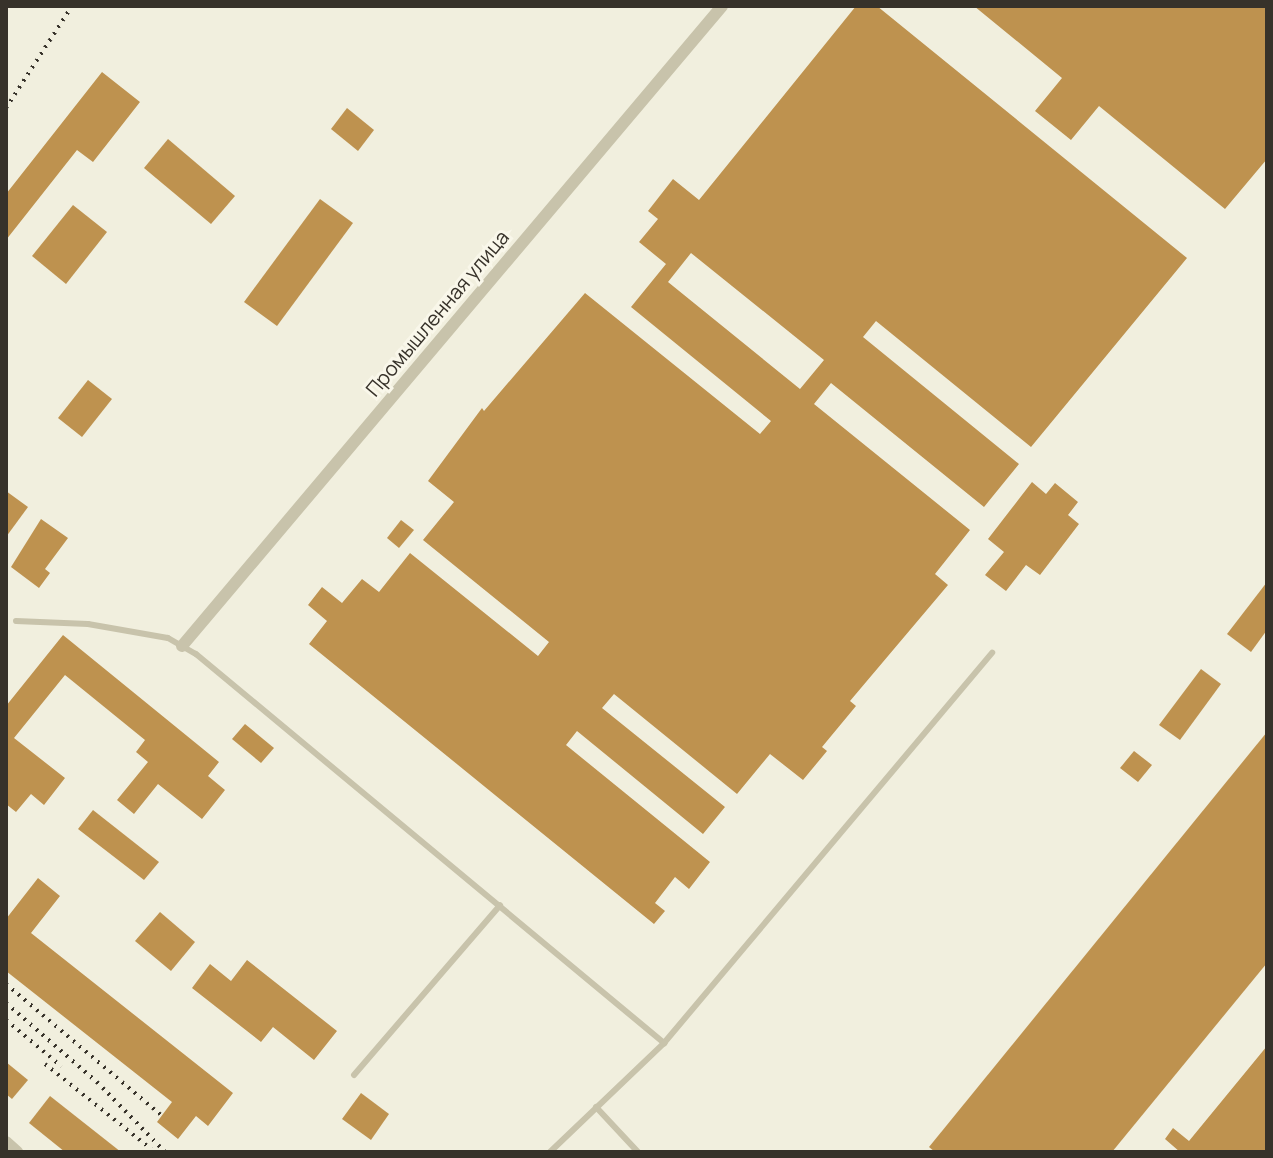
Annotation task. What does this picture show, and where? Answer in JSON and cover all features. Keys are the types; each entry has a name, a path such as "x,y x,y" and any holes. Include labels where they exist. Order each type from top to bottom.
{"street":[{"name":"Промышленная улица","path":"182,646 722,6"},
{"path":"6,1142 17,1152"}],"lane":[{"path":"16,621 88,624 168,638 182,646 664,1043"},
{"path":"550,1152 664,1043 992,653"},
{"path":"354,1075 500,905"},
{"path":"596,1107 638,1152"}],"building":[{"path":"856,6 877,6 1187,258 1031,447 876,321 863,337 1019,464 984,507 831,383 814,404 970,530 935,574 948,585 850,701 856,706 822,747 827,751 803,780 770,754 737,794 614,694 602,708 725,807 703,834 577,731 566,745 710,862 689,889 675,877 655,903 665,911 654,924 309,644 327,621 308,605 322,587 342,603 362,579 379,592 410,553 538,656 549,642 423,540 454,502 428,481 482,408 484,411 585,293 760,434 771,421 631,307 666,264 639,242 658,219 648,211 673,179 699,200","holes":["691,253 824,360 800,389 668,282"]},
{"path":"974,6 1267,6 1267,159 1225,209 1099,106 1071,140 1035,111 1062,78"},
{"path":"102,72 140,102 93,162 77,150 6,240 6,194"},
{"path":"347,108 374,130 358,151 331,129"},
{"path":"168,139 235,196 211,224 144,168"},
{"path":"320,199 353,223 277,326 244,302"},
{"path":"73,205 107,232 66,284 32,256"},
{"path":"88,380 112,399 82,437 58,418"},
{"path":"1032,482 1046,494 1055,483 1078,502 1068,515 1079,524 1040,575 1026,565 1006,591 985,575 1004,552 988,539"},
{"path":"6,491 28,507 6,537"},
{"path":"41,519 68,538 45,569 50,573 39,588 11,567"},
{"path":"401,520 414,530 399,548 387,538"},
{"path":"1267,582 1267,630 1251,652 1227,634"},
{"path":"63,635 219,762 208,776 225,790 202,819 158,784 134,814 117,800 148,762 136,752 145,740 65,675 14,738 65,778 44,805 31,794 16,812 6,804 6,706"},
{"path":"1201,669 1221,684 1180,740 1159,725"},
{"path":"245,724 274,748 261,763 232,739"},
{"path":"1267,732 1267,963 1112,1152 935,1152 929,1147"},
{"path":"1134,751 1152,765 1138,782 1120,768"},
{"path":"93,810 159,862 144,880 78,829"},
{"path":"38,878 60,896 31,933 233,1093 208,1126 196,1116 178,1139 157,1122 172,1102 6,971 6,919"},
{"path":"160,912 195,942 171,971 135,941"},
{"path":"247,960 337,1031 314,1060 273,1027 261,1042 192,988 210,964 231,981"},
{"path":"1267,1046 1267,1152 1180,1152 1165,1139 1173,1128 1189,1141"},
{"path":"6,1062 28,1080 12,1099 6,1094"},
{"path":"361,1093 389,1114 371,1140 342,1119"},
{"path":"50,1096 121,1152 65,1152 29,1123"}],"railway":[{"path":"6,108 72,6"},
{"path":"6,984 161,1115"},
{"path":"6,1003 97,1082 165,1152"},
{"path":"6,1020 61,1066"},
{"path":"45,1064 151,1149"}]}
